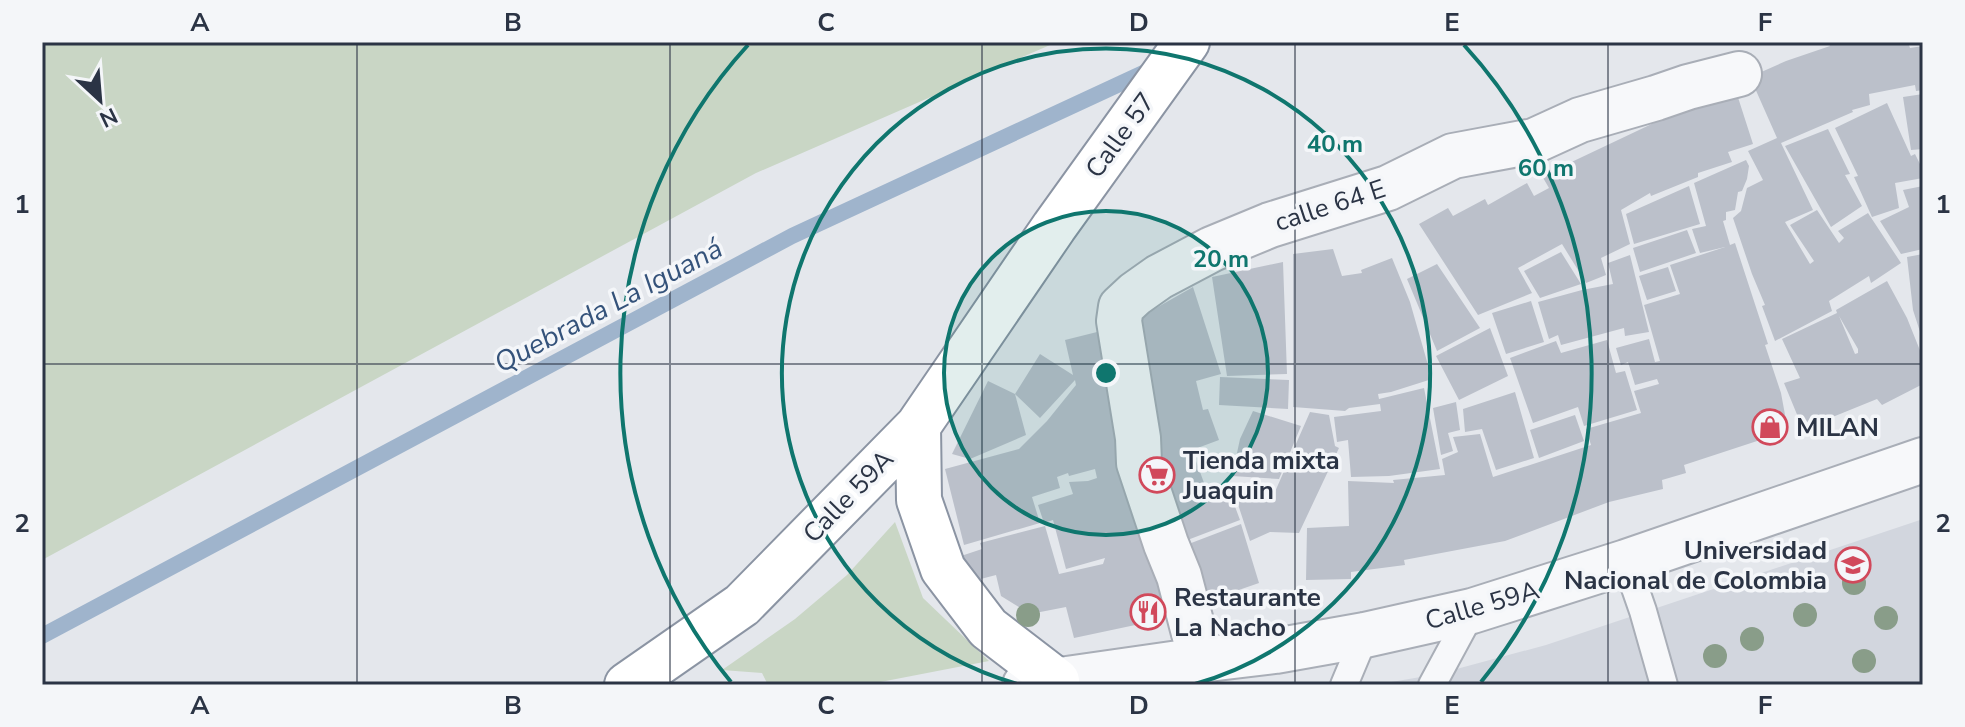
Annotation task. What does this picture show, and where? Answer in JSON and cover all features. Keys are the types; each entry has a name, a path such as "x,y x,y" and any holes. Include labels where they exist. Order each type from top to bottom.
{"highway":[{"name":"Calle 57","path":"1054,227 1187,42"},
{"name":"Calle 59A","path":"627,685 742,605 918,426 1054,227"},
{"path":"918,426 919,500 943,569 988,628 1049,684"}],"street":[{"name":"calle 64 E","path":"1195,637 1179,576 1139,463 1138,438 1119,321 1121,307 1159,277 1212,249 1270,225 1388,188 1453,156 1534,141 1580,120 1739,74"},
{"name":"Calle 59A","path":"1049,684 1275,651 1472,611 1626,562 1923,460"}],"lane":[{"path":"1626,562 1664,685"},
{"path":"1432,685 1472,611"},
{"path":"1344,685 1365,635"}],"shaded area":[{"name":"Universidad Nacional de Colombia","path":"1923,519 1923,685 1374,685 1438,674 1546,645"}],"green space":[{"path":"42,42 1057,42 756,173 42,560"},
{"path":"895,522 923,598 989,661 865,685 768,685 762,673 722,670 795,619 847,575"}],"building":[{"path":"1833,42 1908,42 1910,48 1923,46 1923,90 1916,91 1915,85 1869,94 1870,105 1852,110 1781,143 1813,210 1785,222 1810,264 1814,261 1790,225 1817,210 1839,243 1844,238 1838,231 1868,213 1901,263 1871,283 1869,276 1829,301 1832,311 1775,341 1733,218 1741,211 1747,188 1763,180 1748,151 1777,138 1750,77 1830,46"},
{"path":"1734,85 1753,144 1728,152 1732,162 1698,173 1698,177 1651,196 1650,193 1621,210 1630,244 1601,258 1606,275 1586,283 1562,244 1518,268 1532,293 1478,315 1419,224 1448,208 1453,216 1485,199 1488,205 1527,183 1534,196 1549,188 1542,176"},
{"path":"1923,94 1923,149 1911,150 1903,97"},
{"path":"1887,103 1911,156 1915,154 1923,170 1923,178 1895,183 1899,208 1872,217 1854,177 1858,176 1835,128"},
{"path":"1828,129 1850,174 1845,175 1862,206 1831,227 1785,146"},
{"path":"1746,160 1749,166 1747,179 1742,191 1738,192 1735,210 1726,212 1726,220 1723,221 1730,245 1735,243 1768,344 1765,345 1781,393 1788,431 1684,465 1686,473 1662,480 1663,489 1609,502 1505,541 1404,560 1405,565 1351,572 1351,579 1306,580 1307,528 1349,526 1348,481 1394,483 1393,480 1445,475 1442,459 1458,452 1453,437 1480,434 1493,477 1591,445 1586,429 1641,413 1634,391 1659,384 1657,379 1635,385 1628,362 1621,365 1616,348 1649,339 1655,362 1660,361 1644,305 1680,294 1670,265 1725,247 1700,253 1692,229 1706,226 1694,183"},
{"path":"1689,186 1700,224 1634,244 1626,214"},
{"path":"1923,186 1923,249 1901,254 1880,221 1909,207 1903,190"},
{"path":"1687,230 1696,253 1640,272 1633,248"},
{"path":"1333,249 1342,276 1362,273 1361,270 1392,258 1410,302 1432,379 1378,394 1379,399 1424,388 1440,469 1389,476 1351,477 1348,440 1337,442 1334,417 1381,411 1380,404 1345,411 1293,407 1293,254"},
{"path":"1561,252 1581,284 1540,298 1524,271"},
{"path":"1923,254 1922,338 1913,310 1907,257"},
{"path":"1630,255 1649,332 1625,336 1624,328 1561,345 1558,335 1549,339 1538,302 1613,284 1608,263"},
{"path":"1283,262 1287,374 1227,376 1212,277"},
{"path":"1437,264 1480,328 1437,351 1407,279"},
{"path":"1668,267 1676,291 1647,300 1639,276"},
{"path":"1887,281 1907,318 1923,358 1923,384 1882,405 1877,399 1803,429 1784,383 1800,378 1782,339 1837,313 1836,310","holes":["1839,316 1858,349 1855,354"]},
{"path":"1193,287 1221,374 1196,381 1203,410 1208,409 1219,440 1192,450 1207,491 1227,485 1240,520 1177,544 1128,324"},
{"path":"1531,301 1544,342 1506,354 1492,313"},
{"path":"1490,328 1508,376 1459,400 1436,356"},
{"path":"1109,329 1173,617 1074,638 1066,607 1030,614 1001,596 996,575 973,581 961,556 982,549 980,543 1045,526 1059,574 1103,564 1105,558 1066,569 1053,520 1044,523 1038,505 1073,494 1069,482 1097,478 1095,469 1057,477 1060,488 1032,497 1040,523 964,545 945,469 1019,449 1076,385 1075,380 1040,418 1015,394 1040,354 1073,375 1065,340"},
{"path":"1607,340 1616,373 1625,371 1637,410 1584,426 1578,407 1533,423 1510,358 1556,341 1561,353"},
{"path":"1220,377 1289,380 1288,409 1219,405"},
{"path":"988,381 1015,394 1026,435 970,459 952,454"},
{"path":"1515,392 1534,458 1496,470 1482,429 1465,432 1463,409"},
{"path":"1456,402 1460,430 1448,433 1453,451 1441,455 1433,408"},
{"path":"1253,411 1301,426 1279,479 1232,476 1240,439"},
{"path":"1310,412 1329,415 1335,446 1339,448 1299,533 1270,532 1250,541 1231,483 1274,494"},
{"path":"1575,415 1584,441 1539,458 1530,430"},
{"path":"1241,524 1259,583 1207,601 1186,545"}],"waterway":[{"name":"Quebrada La Iguaná","path":"42,636 792,236 1154,68"}],"place":[{"name":"MILAN","path":"1770,427"},
{"name":"Tienda mixta Juaquin","path":"1157,475"},
{"name":"Universidad Nacional de Colombia","path":"1853,565"},
{"name":"Restaurante La Nacho","path":"1148,612"}]}
